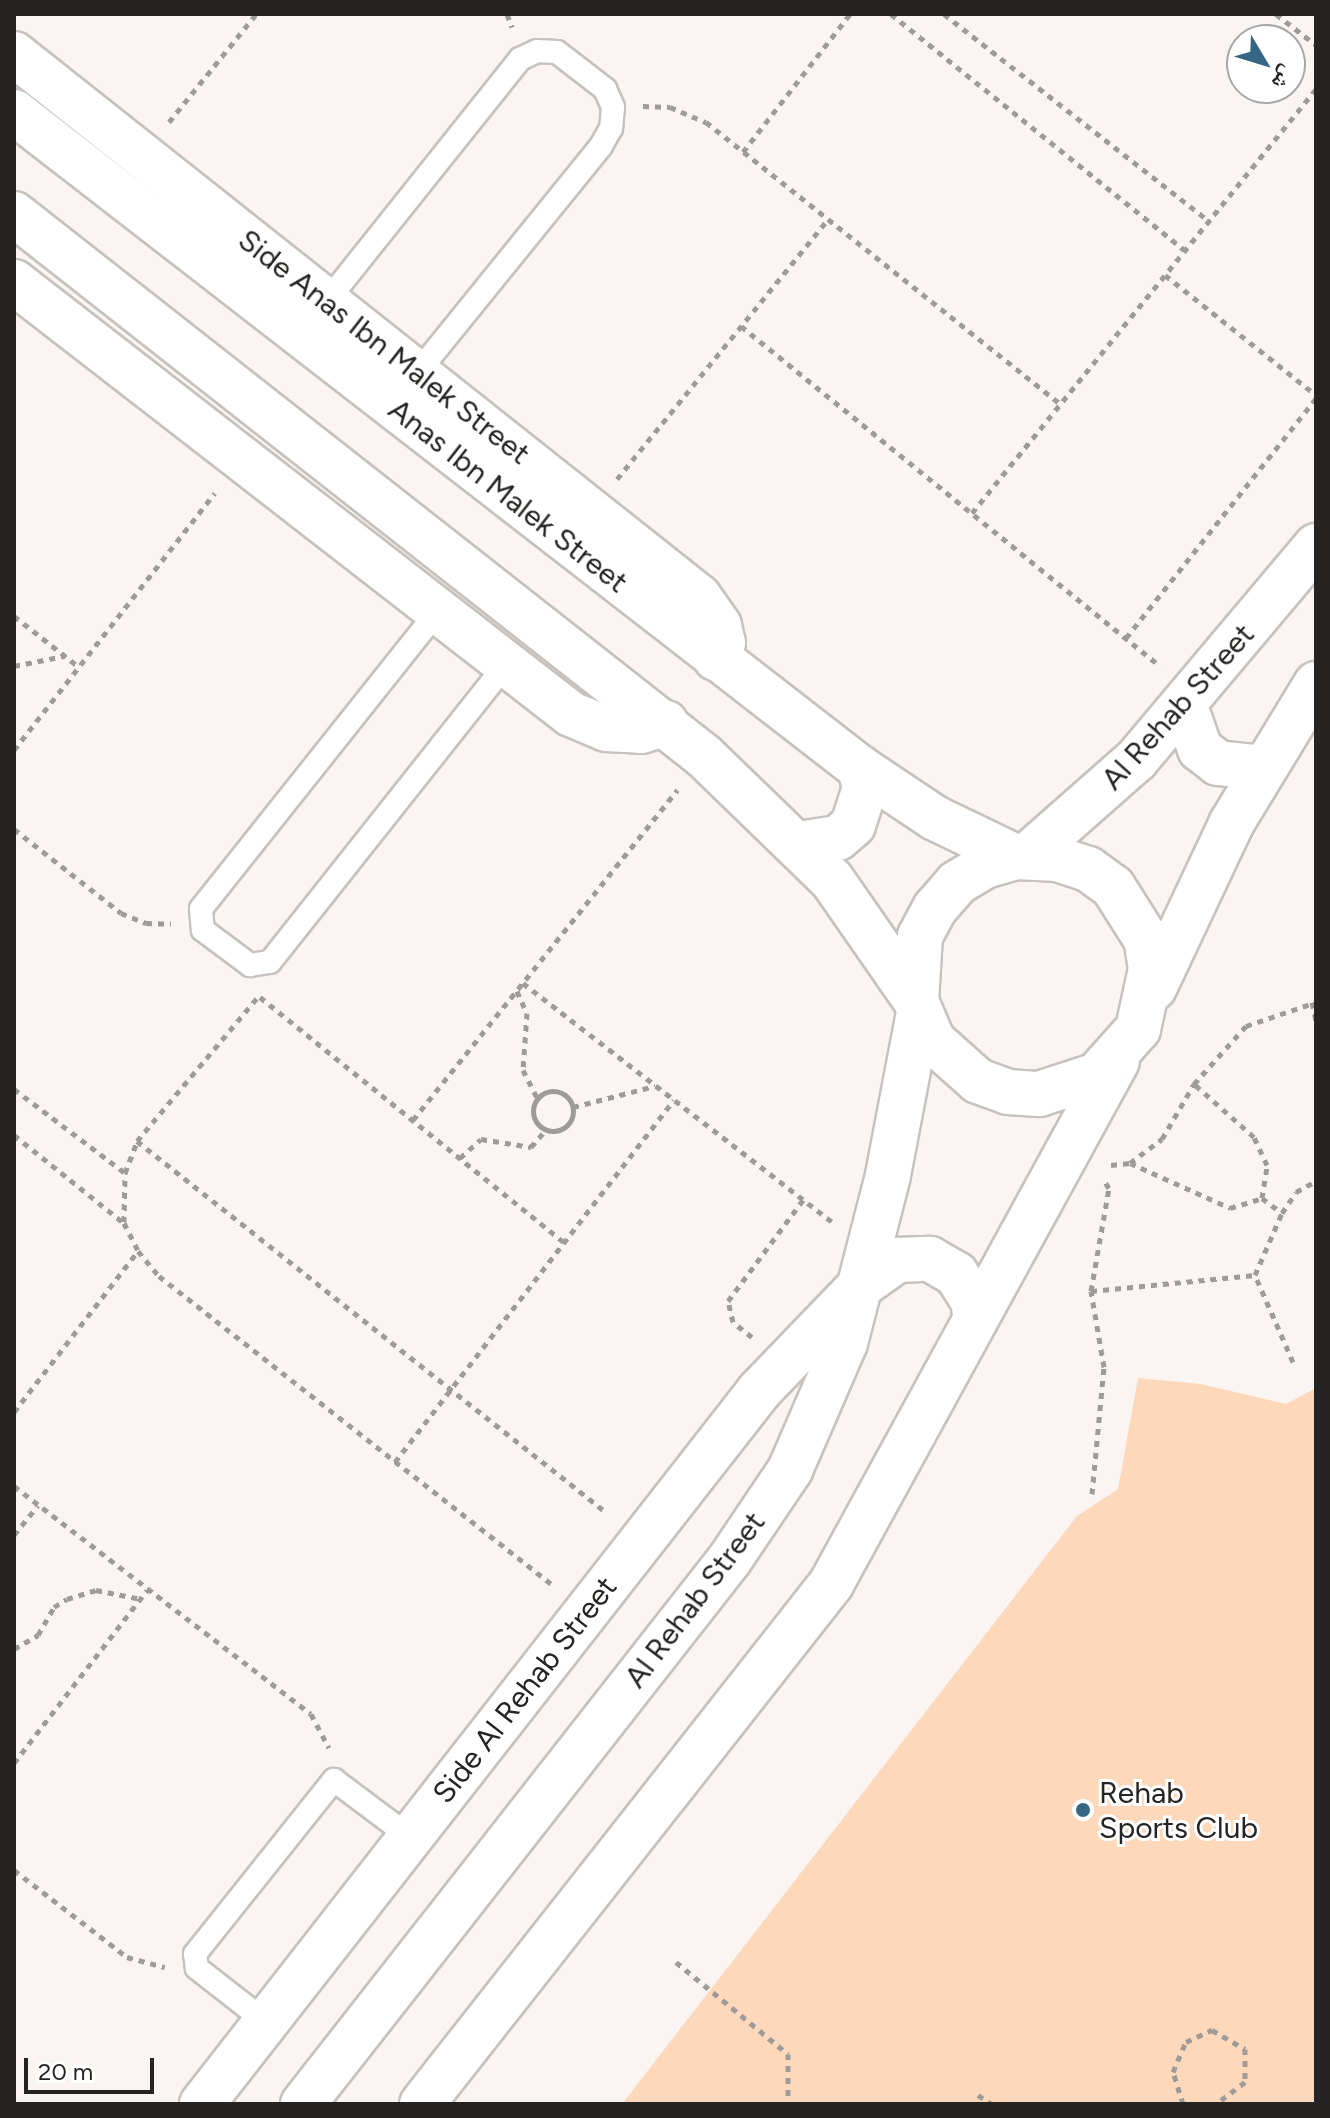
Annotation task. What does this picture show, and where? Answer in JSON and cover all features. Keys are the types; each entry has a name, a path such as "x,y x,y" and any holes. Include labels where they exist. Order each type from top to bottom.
{"street":[{"name":"Side Anas Ibn Malek Street","path":"14,54 592,511 711,609 723,643 716,658"},
{"name":"Anas Ibn Malek Street","path":"14,112 860,768 935,818 1022,857"},
{"path":"14,214 666,723 704,756 799,844 862,919 918,1007 933,1041 953,1064 1008,1092 1039,1094 1069,1088 1097,1075 1120,1055"},
{"path":"14,282 571,714 606,729 641,731 666,723"},
{"name":"Al Rehab Street","path":"1022,857 1110,785 1190,700 1316,546"},
{"path":"422,2104 831,1584 975,1315 1120,1055 1138,1029 1201,881 1263,768 1316,684"},
{"path":"1190,700 1200,749 1218,763 1263,768"},
{"path":"799,844 838,838 853,825 865,788 860,768"},
{"path":"918,1007 920,936 935,908 957,883 985,866 1022,857 1088,869 1113,887 1146,939 1151,969 1149,1000"},
{"name":"Al Rehab Street","path":"303,2104 730,1559 802,1445 845,1343 864,1269 918,1007"},
{"name":"Side Al Rehab Street","path":"202,2104 642,1540 784,1362 864,1269 897,1260 930,1259 956,1274 973,1300 975,1315"}],"lane":[{"path":"327,301 520,59 537,51 557,52 605,89 613,107 611,128 601,146 417,373"},
{"path":"437,612 201,909 203,930 260,968 270,962 505,665"},
{"path":"266,2022 193,1961 334,1780 410,1837"}],"path":[{"path":"142,155 256,14"},
{"path":"743,152 850,14"},
{"path":"891,14 1185,250"},
{"path":"944,14 1209,221"},
{"path":"1276,14 1316,45"},
{"path":"972,513 1316,89"},
{"path":"613,107 689,112 1060,404"},
{"path":"592,511 828,219"},
{"path":"1126,638 1316,396 1165,275"},
{"path":"741,326 1126,638 1190,700"},
{"path":"14,750 241,459"},
{"path":"14,616 79,667"},
{"path":"14,666 64,655"},
{"path":"413,1120 704,756"},
{"path":"14,829 121,913 146,923 200,920"},
{"path":"124,1223 125,1173 137,1141 259,997 260,968"},
{"path":"523,983 803,1200 864,1269"},
{"path":"517,991 527,1013 523,1070 537,1098 534,1117 546,1130"},
{"path":"259,997 564,1242"},
{"path":"1130,1163 1162,1139 1194,1084 1246,1026 1314,1002 1316,1021"},
{"path":"1194,1084 1254,1137 1267,1165 1262,1198"},
{"path":"573,1107 655,1086"},
{"path":"14,1089 125,1173"},
{"path":"460,1158 481,1139 531,1147 546,1130 566,1126 573,1107 570,1099 553,1091 537,1098"},
{"path":"395,1462 674,1100"},
{"path":"14,1135 124,1223 138,1251 159,1276 586,1612"},
{"path":"137,1141 642,1540"},
{"path":"1105,1165 1130,1163 1230,1208 1262,1198"},
{"path":"1092,1494 1104,1367 1091,1291 1109,1188 1093,1166"},
{"path":"1293,1362 1255,1275 1282,1213 1296,1192 1316,1181"},
{"path":"1262,1198 1282,1213"},
{"path":"784,1362 733,1322 728,1301 803,1200"},
{"path":"14,1412 138,1251"},
{"path":"1091,1291 1255,1275"},
{"path":"14,1486 311,1714 325,1733 334,1780"},
{"path":"14,1535 38,1505"},
{"path":"14,1649 38,1635 54,1607 67,1599 96,1590 141,1599"},
{"path":"14,1763 147,1590"},
{"path":"14,1870 127,1957 152,1967 193,1961"},
{"path":"676,1962 788,2054 788,2104"},
{"path":"1185,2104 1173,2072 1186,2042 1212,2030 1245,2049 1245,2082 1216,2104"},
{"path":"978,2095 992,2104"}],"shaded area":[{"name":"Rehab Sports Club","path":"1138,1378 1201,1384 1286,1404 1316,1388 1316,2104 622,2104 1077,1516 1118,1489"}],"place":[{"name":"Rehab Sports Club","path":"1083,1810"}]}
